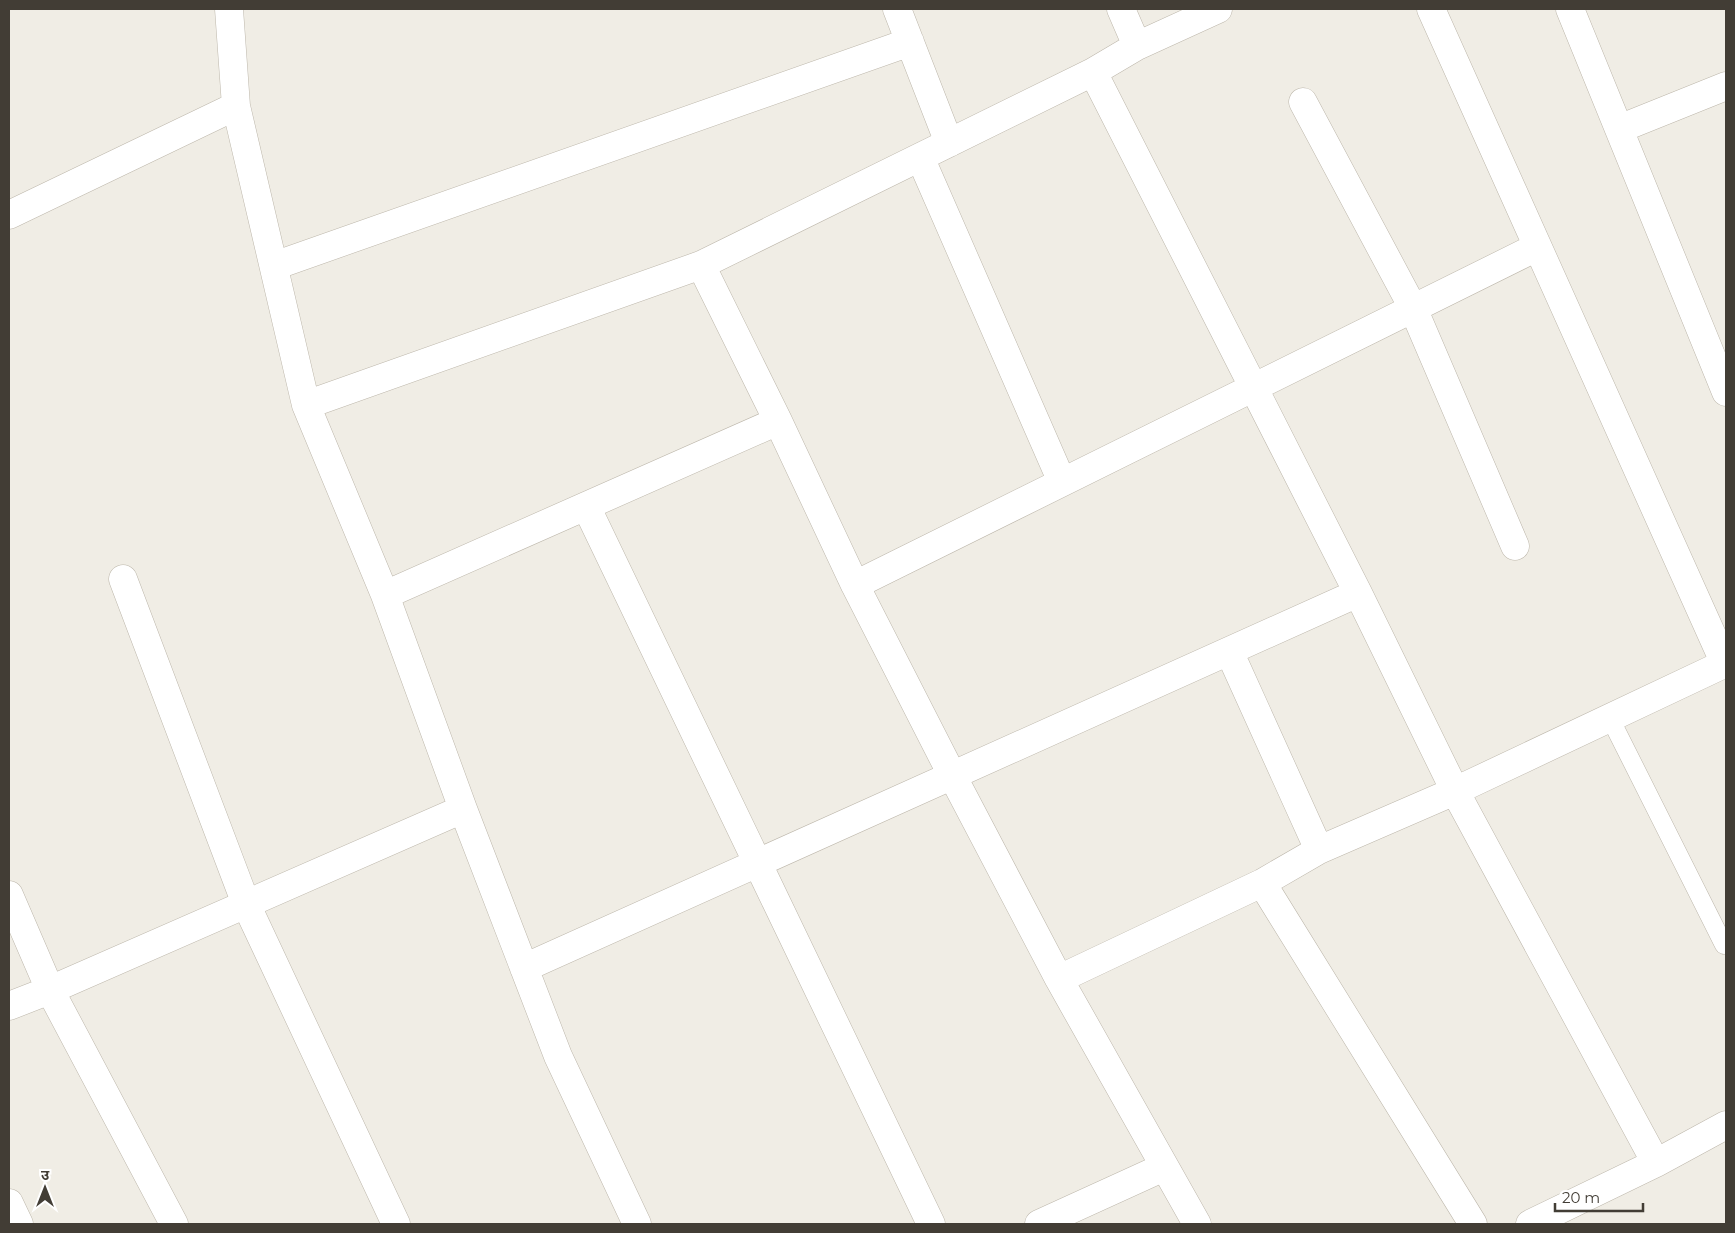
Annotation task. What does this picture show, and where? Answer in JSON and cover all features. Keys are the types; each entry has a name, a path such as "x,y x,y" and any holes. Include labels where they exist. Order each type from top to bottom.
{"street":[{"path":"229,9 236,106 306,405 385,595 463,809 558,1056 637,1224"},
{"path":"898,9 949,143"},
{"path":"1121,9 1137,46"},
{"path":"306,405 701,265 1093,72 1137,46 1218,9"},
{"path":"1059,978 1262,883 1319,850 1455,791 1725,664 1432,9"},
{"path":"1570,9 1726,392"},
{"path":"274,266 910,42"},
{"path":"1093,72 1358,593 1455,791 1656,1163"},
{"path":"1620,129 1726,86"},
{"path":"1303,102 1413,308 1515,546"},
{"path":"9,215 236,106"},
{"path":"920,157 1062,482"},
{"path":"855,585 1537,247"},
{"path":"701,265 778,421 855,585 952,775 1059,978 1197,1224"},
{"path":"385,595 778,421"},
{"path":"586,506 931,1224"},
{"path":"123,579 246,904 396,1224"},
{"path":"524,968 1358,593"},
{"path":"1229,651 1319,850"},
{"path":"9,1006 50,990 463,809"},
{"path":"1262,883 1473,1224"},
{"path":"9,895 50,990 174,1224"},
{"path":"1530,1224 1656,1163 1726,1125"},
{"path":"1039,1224 1164,1167"},
{"path":"9,1203 19,1224"}],"lane":[{"path":"1610,718 1724,945"}]}
